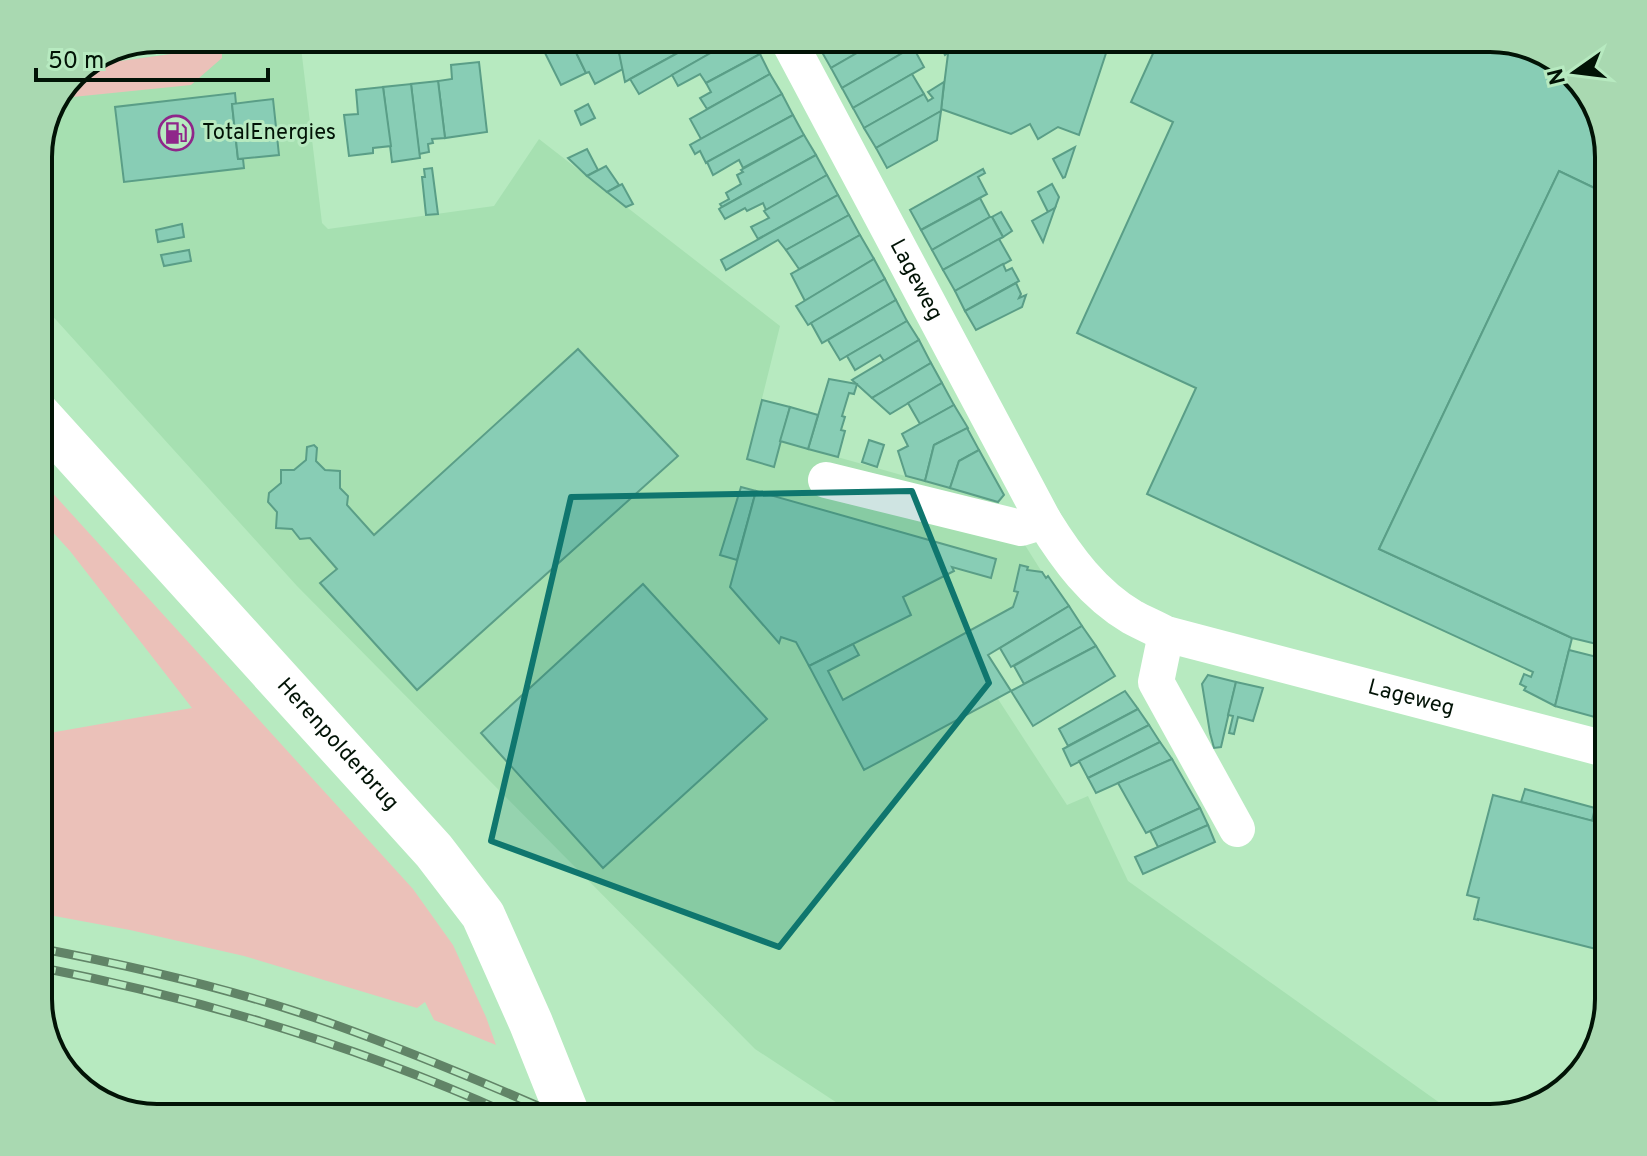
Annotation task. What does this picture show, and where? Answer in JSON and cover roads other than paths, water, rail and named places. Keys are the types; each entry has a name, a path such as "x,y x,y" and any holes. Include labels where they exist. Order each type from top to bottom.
{"street":[{"name":"Lageweg","path":"794,52 1044,521 1065,554 1104,596 1130,616 1166,634 1595,746"},
{"name":"Herenpolderbrug","path":"52,429 434,851 483,915 563,1104"},
{"path":"826,480 1021,528 1044,521"},
{"path":"1166,634 1156,682 1237,829"}],"railway":[{"path":"52,951 187,980 260,1000 420,1057 532,1104"},
{"path":"52,970 161,994 282,1028 402,1069 486,1104"}],"place":[{"name":"TotalEnergies","path":"176,133"}]}
